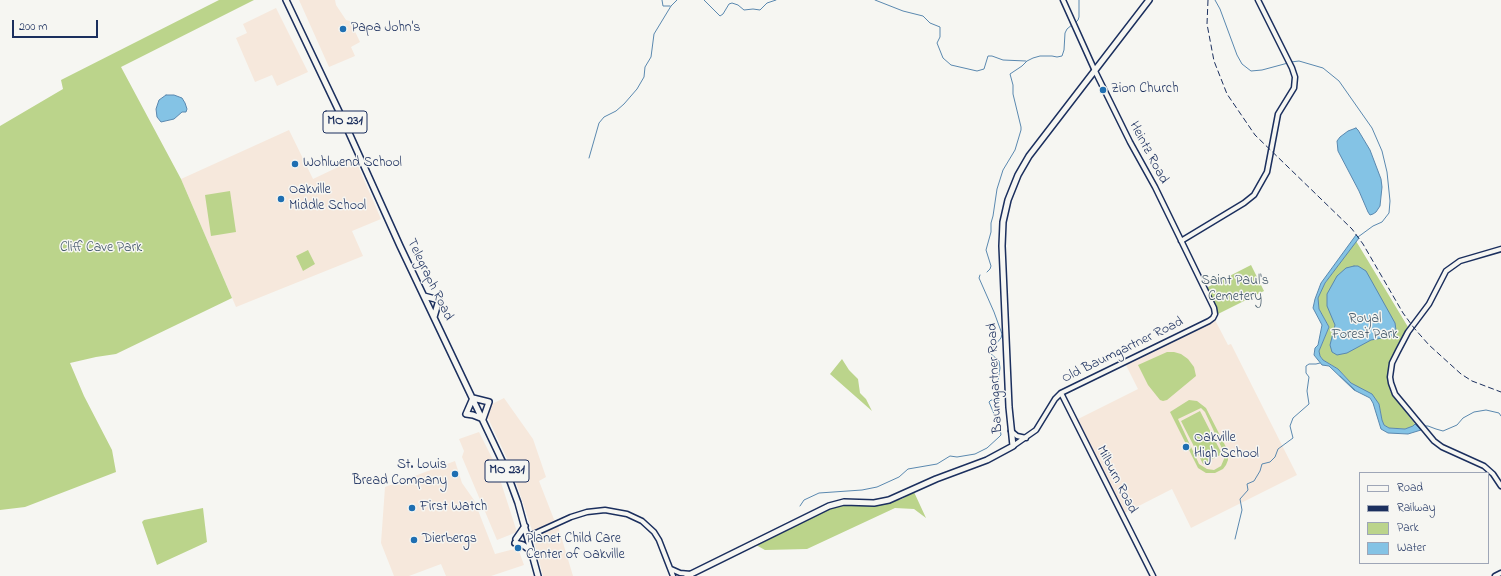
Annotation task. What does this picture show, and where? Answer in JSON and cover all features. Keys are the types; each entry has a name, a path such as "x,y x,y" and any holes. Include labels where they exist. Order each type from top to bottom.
{"main road":[{"name":"Telegraph Road","path":"286,0 510,479 525,526 538,576"},
{"name":"Baumgartner Road","path":"689,575 829,506 844,502 874,503 889,500 936,479 980,463 1013,446 1011,432 1002,246 1005,211 1013,186 1025,163 1149,0"},
{"path":"424,296 439,300 434,317"},
{"path":"473,398 489,402 483,419 466,414 473,398"},
{"path":"1004,451 1011,432"},
{"path":"525,526 516,541 531,551"}],"street":[{"name":"Heintz Road","path":"1063,0 1095,71 1214,308 1214,316"},
{"path":"1181,241 1248,201 1261,186 1268,168 1278,114 1293,91 1295,77 1292,68 1258,0"},
{"path":"1090,60 1095,62 1103,60"},
{"path":"1501,249 1460,262 1448,269 1442,277 1429,304 1408,332 1394,358 1390,377 1392,388 1398,398 1434,441 1442,447 1484,466 1493,474 1501,486"},
{"name":"Old Baumgartner Road","path":"1013,446 1027,438 1039,426 1054,399 1061,393 1209,321 1214,316"},
{"name":"Milburn Road","path":"1061,393 1153,576"},
{"path":"1011,432 1017,436 1027,438"},
{"path":"528,537 582,513 599,510 618,512 637,518 650,528 658,540 673,576"},
{"path":"670,569 689,575"},
{"path":"1495,576 1501,573"}],"shaded area":[{"path":"299,0 335,0 336,5 346,20 350,21 360,42 351,47 355,56 329,67"},
{"path":"276,8 308,72 277,86 272,75 255,82 236,38 247,33 243,24"},
{"name":"Oakville Middle School","path":"289,130 313,179 355,159 381,219 352,231 363,256 236,307 181,179"},
{"name":"Oakville High School","path":"1215,320 1228,345 1231,344 1297,475 1191,528 1172,489 1123,514 1076,420 1138,389 1125,363"},
{"path":"504,398 533,439 546,477 539,481 555,522 535,532 532,530 511,467 486,414 490,405"},
{"path":"479,432 495,464 517,532 497,540 462,457 464,451 459,439"},
{"path":"455,461 462,483 474,500 495,554 518,548 524,565 491,576 446,576 441,564 409,576 394,576 381,543 385,487"},
{"path":"558,526 573,576 543,576 534,538"}],"green space":[{"name":"Cliff Cave Park","path":"219,0 254,0 121,67 181,179 232,298 116,354 70,363 84,396 112,450 116,472 25,507 0,510 0,126 63,89 61,80"},
{"path":"230,191 236,232 211,236 205,195"},
{"name":"Royal Forest Park","path":"1356,241 1408,327 1395,350 1388,371 1390,391 1415,424 1414,426 1405,429 1389,428 1384,425 1379,404 1351,383 1338,369 1323,360 1320,356 1319,351 1329,327 1319,309 1317,298 1325,283"},
{"path":"308,250 315,264 303,271 296,256"},
{"name":"Saint Paul's Cemetery","path":"1251,265 1264,291 1218,314 1206,288"},
{"path":"1167,352 1181,354 1188,359 1194,367 1196,376 1167,400 1163,401 1160,400 1148,385 1138,365"},
{"path":"842,359 849,370 858,379 860,393 866,399 872,411 830,374"},
{"path":"1189,400 1197,401 1206,408 1228,451 1228,460 1223,469 1215,473 1206,473 1198,468 1170,412","holes":["1201,408 1205,412 1225,455 1221,466 1214,470 1207,469 1199,464 1178,419"]},
{"path":"1200,411 1222,454 1203,464 1181,421"},
{"path":"914,492 926,518 914,509 895,508 807,549 765,550 756,545 834,507 848,505 876,506 902,499"},
{"path":"203,508 207,542 157,565 142,522 144,520"}],"water":[{"path":"166,95 174,95 182,98 187,109 186,112 182,112 174,119 161,122 157,117 156,109 159,100"},
{"path":"1356,128 1370,150 1381,179 1382,187 1380,206 1376,212 1370,215 1338,151 1337,141 1340,137 1348,131"},
{"path":"1356,235 1359,238 1325,283 1318,298 1319,309 1329,327 1319,351 1320,356 1323,360 1338,369 1351,383 1372,394 1379,404 1384,425 1389,428 1405,429 1415,424 1421,430 1408,434 1388,433 1381,429 1370,398 1354,390 1329,366 1322,365 1314,355 1315,348 1318,345 1322,325 1313,308 1315,299 1321,283"},
{"path":"1358,266 1366,271 1395,323 1396,330 1392,336 1371,340 1347,353 1337,355 1332,352 1330,345 1335,325 1327,306 1327,294 1337,276 1346,268"}],"waterway":[{"path":"662,0 663,6 670,6"},
{"path":"589,158 599,123 604,117 616,111 624,104 637,89 644,77 645,67 651,57 654,34 671,6 677,0"},
{"path":"704,0 720,16 729,4 732,3 738,5 744,10 760,10 767,3 776,0"},
{"path":"875,0 903,11 923,16 930,23 940,27 940,37 937,43 943,58 951,65 977,71 984,69 988,56 1003,60 1026,61"},
{"path":"1076,22 1079,17 1079,0"},
{"path":"1215,0 1242,64 1251,71 1262,70 1288,63"},
{"path":"987,272 991,266 986,250 991,232 991,223 997,189 1003,170 1015,150 1021,130 1010,74 1033,58 1040,56 1062,56 1064,50 1065,33 1073,24"},
{"path":"1291,62 1299,61 1323,68 1339,81 1372,128 1382,151 1387,172 1390,201 1389,213 1382,222 1373,226 1358,237"},
{"path":"800,506 804,500 819,493 862,490 877,487 899,477 908,469 937,464 950,456 957,457 975,454 987,448 1001,435 1000,428 989,402 991,400 999,401 997,387 1000,368 999,361 989,352 1001,338 1002,334 979,278 980,275"},
{"path":"1235,539 1242,510 1240,499 1248,490 1247,484 1254,481 1262,464 1270,462 1275,457 1278,449 1293,438 1290,426 1293,418 1309,404 1307,391 1309,377 1306,373 1306,366 1309,364 1320,363"},
{"path":"1340,376 1355,390"},
{"path":"1423,426 1428,426 1443,431 1457,425 1463,418 1474,412 1486,410 1499,413 1501,416"}],"railway":[{"path":"1208,0 1207,24 1214,61 1227,94 1255,135 1352,229 1363,244 1403,313 1429,345 1461,374 1472,381 1501,392"}],"place":[{"name":"Papa John's","path":"343,29"},
{"name":"Zion Church","path":"1103,90"},
{"name":"Wohlwend School","path":"295,164"},
{"name":"Oakville Middle School","path":"281,199"},
{"name":"Oakville High School","path":"1186,447"},
{"name":"St. Louis Bread Company","path":"455,474"},
{"name":"First Watch","path":"412,508"},
{"name":"Dierbergs","path":"414,540"},
{"name":"Planet Child Care Center of Oakville","path":"518,548"}]}
